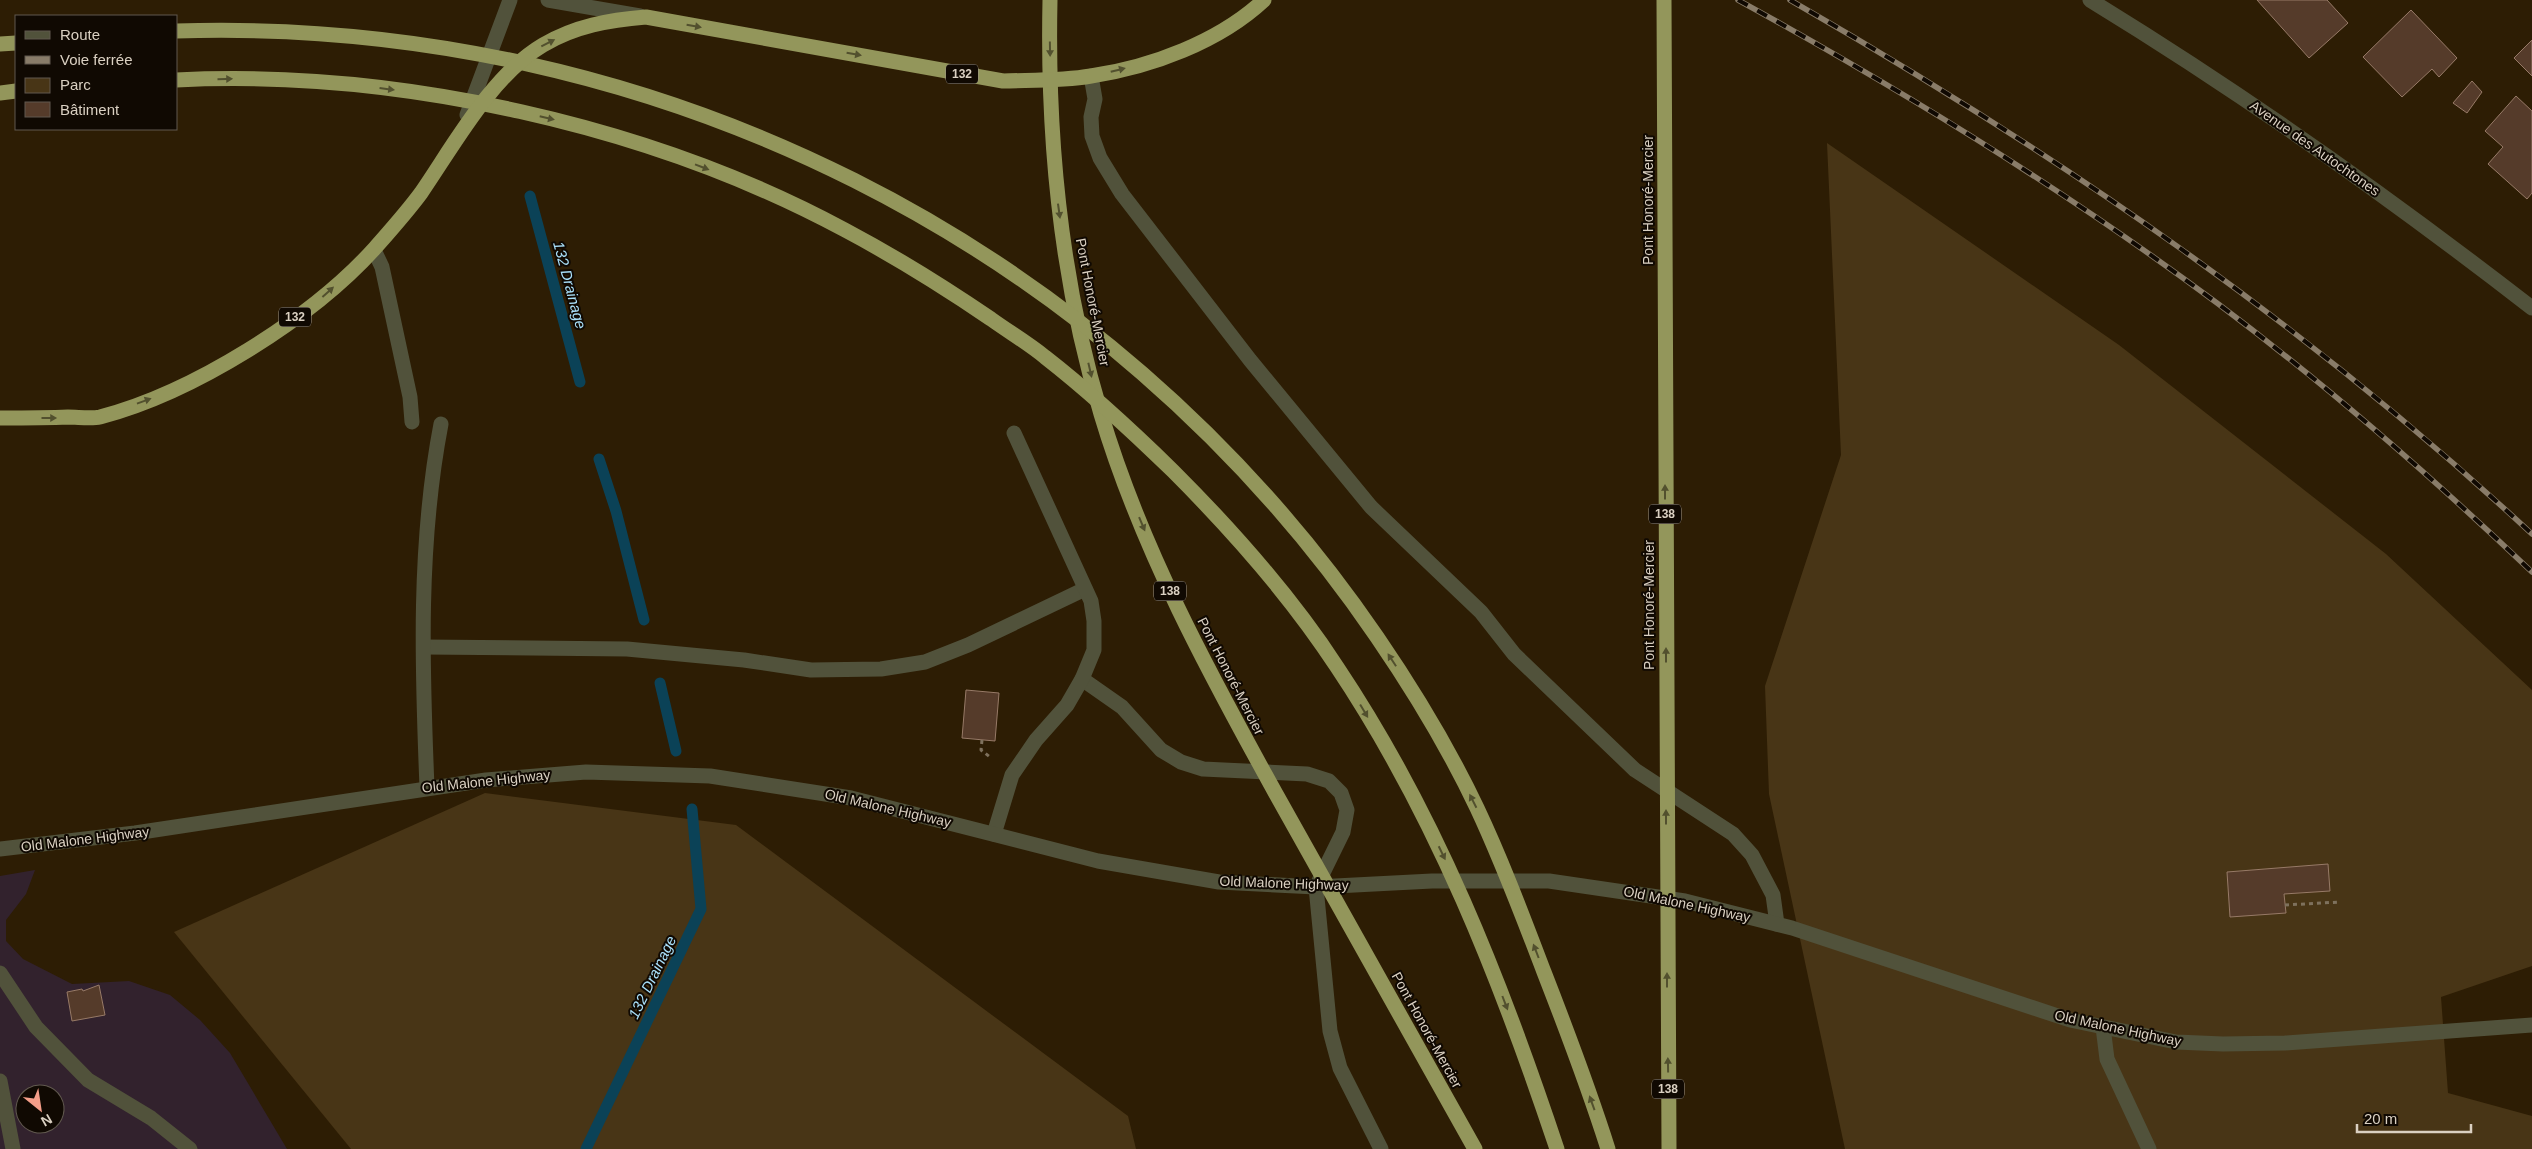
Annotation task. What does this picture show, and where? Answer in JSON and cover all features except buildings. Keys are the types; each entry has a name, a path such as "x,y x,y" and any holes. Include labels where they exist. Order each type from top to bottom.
{"highway":[{"name":"Pont Honoré-Mercier","path":"1050,0 1050,84 1054,155 1066,257 1098,406 1123,479 1178,608 1226,704 1475,1149"},
{"name":"132","path":"0,418 98,417 182,387 274,332 325,295 374,250 420,194 445,156 509,71 542,46 572,31 605,21 646,17 1003,81 1091,76 1148,62 1188,47 1230,26 1264,0"},
{"name":"Pont Honoré-Mercier","path":"1664,0 1669,1149"},
{"path":"178,31 262,30 440,46 558,70 645,94 732,124 825,165 912,210 974,248 1054,302 1174,401 1208,435 1276,506 1321,560 1380,641 1432,725 1476,806 1544,971 1608,1149"},
{"path":"0,44 15,43"},
{"path":"178,80 246,79 352,84 423,93 546,117 640,144 739,181 840,227 946,288 1040,353 1088,391 1151,450 1238,538 1296,608 1339,669 1396,764 1445,859 1493,970 1557,1149"},
{"path":"0,93 15,91"}],"street":[{"path":"445,156 467,115 510,0"},
{"path":"548,0 646,17"},
{"name":"Avenue des Autochtones","path":"2090,0 2261,109 2357,176 2532,308"},
{"path":"1091,76 1095,99 1091,118 1092,136 1100,158 1122,194 1250,360 1371,507 1481,612 1514,654 1635,770 1733,834 1752,854 1773,895 1777,924"},
{"path":"374,250 382,267 410,397 412,422"},
{"path":"427,787 424,647 426,541 431,479 441,424"},
{"path":"994,834 1012,775 1036,740 1067,705 1082,679 1094,650 1094,621 1091,601 1014,433"},
{"path":"424,647 627,649 744,660 812,670 881,669 925,662 968,645 1086,589"},
{"path":"1082,679 1122,707 1161,750 1181,762 1203,770 1307,774 1329,781 1341,793 1347,810 1343,832 1316,887 1330,1031 1340,1068 1382,1149"},
{"name":"Old Malone Highway","path":"0,849 135,833 427,787 534,775 586,772 710,776 851,798 1098,861 1218,882 1316,887 1441,880 1549,881 1685,901 1777,924 2070,1020 2176,1042 2223,1044 2346,1040 2532,1025"},
{"path":"0,973 36,1027 74,1068 88,1080 151,1118 190,1149"},
{"path":"2103,1027 2107,1059 2149,1149"},
{"path":"0,1081 13,1149"}],"path":[{"path":"2285,905 2340,902"}],"shaded area":[{"path":"35,870 26,894 6,920 6,941 23,959 72,984 129,981 170,995 200,1020 230,1053 287,1149 0,1149 0,876"}],"green space":[{"path":"1827,143 2119,345 2386,554 2532,690 2532,966 2441,997 2448,1093 2532,1116 2532,1149 1845,1149 1769,794 1765,686 1841,455"},
{"path":"485,793 736,825 1128,1116 1136,1149 351,1149 174,932"}],"waterway":[{"name":"132 Drainage","path":"530,196 580,382"},
{"name":"132 Drainage","path":"599,459 616,511 644,620"},
{"name":"132 Drainage","path":"660,683 676,751"},
{"name":"132 Drainage","path":"586,1149 701,909 692,809"}],"railway":[{"path":"1738,0 1862,70 1983,143 2160,261 2258,334 2379,433 2532,572"},
{"path":"1790,0 1987,118 2083,181 2176,246 2268,313 2358,383 2446,457 2532,534"}]}
